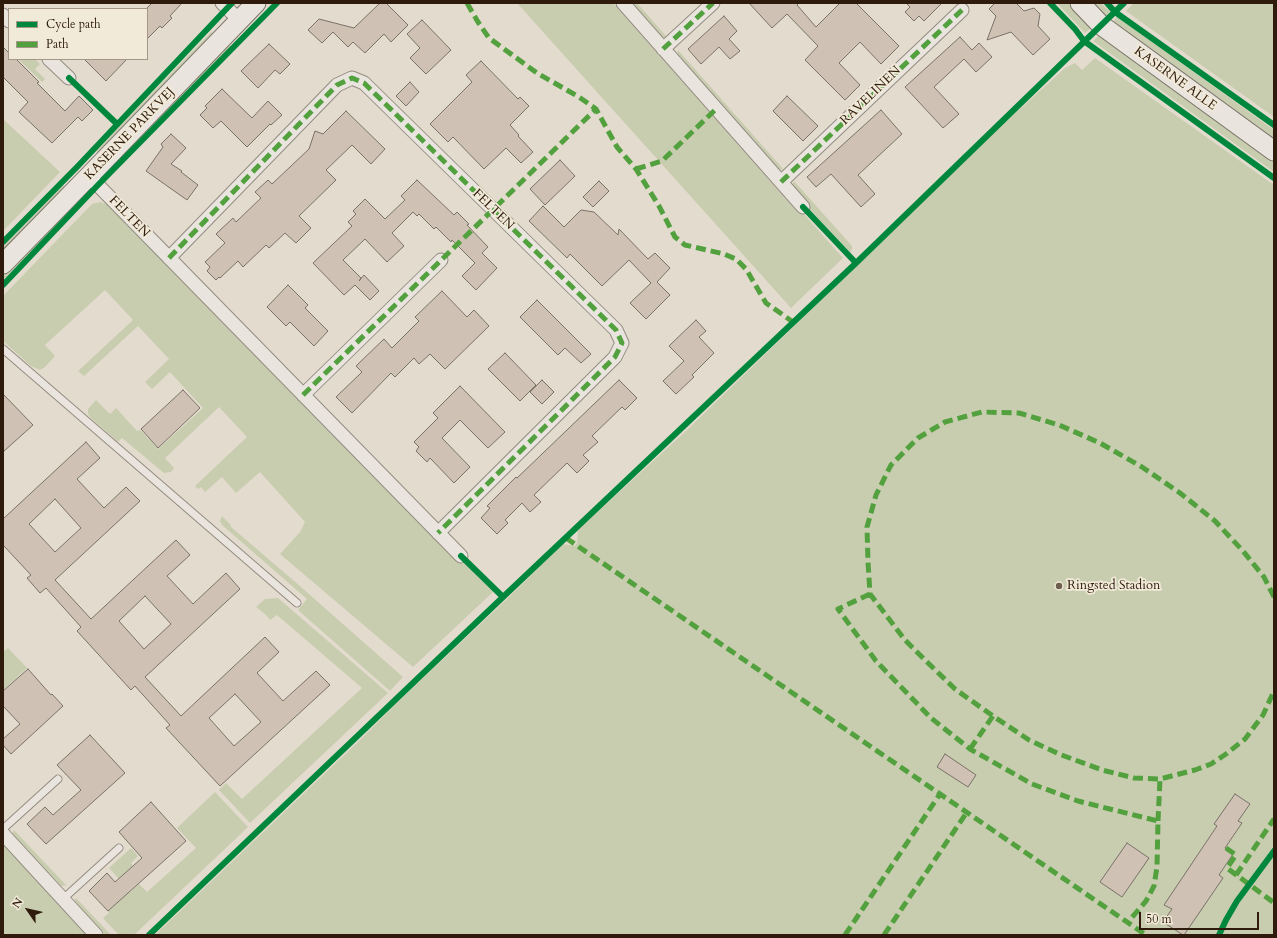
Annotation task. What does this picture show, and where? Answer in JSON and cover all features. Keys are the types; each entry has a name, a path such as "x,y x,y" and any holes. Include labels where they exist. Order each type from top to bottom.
{"street":[{"path":"222,3 239,20"},
{"name":"KASERNE PARKVEJ","path":"3,264 256,3"},
{"path":"623,3 803,207"},
{"path":"663,49 712,3"},
{"name":"KASERNE ALLE","path":"1080,3 1100,25 1274,151"},
{"name":"RAVELINEN","path":"781,182 962,10"},
{"path":"50,60 69,78"},
{"name":"FELTEN","path":"169,258 337,85 352,78 364,83 616,330 622,343 615,357 438,533"},
{"name":"FELTEN","path":"89,176 461,556"},
{"path":"303,395 441,260"},
{"path":"3,834 96,935"}],"lane":[{"path":"3,349 297,603"},
{"path":"3,829 58,779"},
{"path":"63,899 118,848"}],"green space":[{"path":"517,3 613,3 799,214 802,212 843,258 791,308"},
{"path":"631,3 637,3 667,37 660,37"},
{"path":"1057,3 1068,3 1091,28 1085,33"},
{"path":"1090,3 1101,3 1110,12 1103,18"},
{"path":"1134,3 1274,3 1274,117 1126,11"},
{"path":"1117,17 1274,130 1274,141 1111,24"},
{"path":"211,32 214,35 99,153 96,151"},
{"path":"1099,35 1274,161 1274,172 1093,41"},
{"path":"228,44 231,47 115,164 114,163"},
{"path":"678,50 784,170 775,168 677,56"},
{"path":"1095,58 1274,185 1274,935 155,935 563,544 575,546 577,543 578,530 688,429 996,131 1065,68 1075,63 1082,70"},
{"path":"19,60 36,60 40,64 35,69 45,79 42,82"},
{"path":"3,119 60,172 3,231"},
{"path":"794,181 852,246 850,252 807,207 792,185"},
{"path":"63,185 65,188 3,251 3,246"},
{"path":"74,201 78,203 3,280 3,274"},
{"path":"101,202 104,204 106,202 459,562 461,561 493,592 413,667 280,554 300,532 305,522 260,472 236,493 222,477 205,492 201,487 198,489 195,486 247,437 219,407 165,458 174,468 171,472 164,473 122,438 118,442 91,418 88,414 88,409 96,400 110,414 116,408 137,431 140,430 158,449 203,408 170,372 152,389 145,382 169,359 138,326 84,376 78,371 133,320 105,290 45,345 55,356 45,367 40,370 31,366 3,341 3,296 92,204"},
{"path":"222,516 231,527 403,677 390,691 298,610 307,599 222,525 220,521"},
{"path":"278,598 388,693 250,823 219,790 226,783 242,799 362,688 277,615 270,620 256,607 265,599"},
{"path":"8,648 27,668 3,690 3,652"},
{"path":"215,792 248,827 134,935 119,935 103,918 109,913 108,911 121,883 130,892 139,884 147,892 196,848 177,828"},
{"path":"14,830 66,885 61,886 12,835"},
{"path":"3,843 88,935 3,935"},
{"path":"131,848 138,856 131,863 133,866 119,879 109,868"},
{"path":"76,898 111,935 105,935 74,902"}],"building":[{"path":"152,3 182,3 170,16 172,18 162,28 160,26 148,38 147,8"},
{"path":"380,3 386,3 408,25 391,42 384,34 365,53 353,42 348,47 333,32 322,43 308,30 319,19 354,28"},
{"path":"749,3 799,3 797,5 816,27 840,3 856,3 899,46 881,64 860,42 839,63 860,85 845,100 805,60 818,46 787,14 772,28"},
{"path":"906,3 942,3 924,21 919,16 914,21 905,12 910,7"},
{"path":"995,3 1016,3 1024,11 1034,8 1040,14 1038,26 1050,39 1033,55 1011,32 987,40 996,16 989,9"},
{"path":"724,16 737,31 729,39 740,51 730,59 719,47 701,64 688,49"},
{"path":"422,20 451,50 426,74 410,58 420,48 407,34"},
{"path":"960,37 972,50 979,43 992,57 976,72 964,59 934,87 959,114 943,128 905,87"},
{"path":"269,44 290,64 280,74 275,70 258,88 241,71"},
{"path":"3,47 8,52 8,60 17,60 65,111 79,96 93,110 82,121 78,117 52,143 19,112 28,102 3,77"},
{"path":"85,60 126,60 106,81"},
{"path":"481,61 518,99 520,97 529,106 510,125 533,152 521,163 506,148 484,169 453,137 448,142 430,124 472,82 466,75"},
{"path":"410,82 419,92 406,106 396,96"},
{"path":"222,89 252,118 268,101 282,115 271,125 270,124 247,147 221,121 213,128 200,115 207,108 205,106"},
{"path":"787,96 818,126 803,141 773,111"},
{"path":"881,110 902,134 858,175 875,194 861,207 831,174 816,187 807,177"},
{"path":"346,111 385,149 371,164 352,145 326,170 336,180 299,216 311,228 296,243 285,233 269,248 266,245 243,267 238,261 216,280 207,271 210,267 205,262 225,243 216,234 233,218 236,222 261,198 255,192 268,180 272,184 309,149 315,131 323,134"},
{"path":"171,134 186,148 171,164 182,171 181,172 198,185 187,200 146,171 163,147 161,144"},
{"path":"560,160 575,176 545,205 530,189"},
{"path":"417,180 454,215 457,212 469,224 467,225 488,247 482,253 497,268 476,290 462,276 475,263 452,240 451,242 436,227 434,229 419,214 417,216 413,212 392,233 404,246 387,262 365,239 343,260 361,278 359,281 364,275 379,291 370,300 355,285 344,295 313,263 352,226 348,222 356,214 353,211 365,199 385,219 405,200 401,196"},
{"path":"599,181 609,191 593,207 583,197"},
{"path":"543,206 564,227 581,210 594,212 618,235 619,229 648,259 655,253 670,268 657,282 670,295 646,319 630,303 651,283 629,260 602,286 570,254 567,258 529,221"},
{"path":"288,285 308,305 305,308 328,331 314,346 290,322 286,326 267,307"},
{"path":"442,291 467,317 474,310 489,326 445,369 430,354 419,364 414,358 395,377 391,373 352,413 336,397 362,372 356,366 384,339 392,348 419,321 415,317"},
{"path":"537,300 591,354 581,363 565,348 558,355 520,317"},
{"path":"696,320 706,331 699,337 714,353 692,375 694,377 676,394 663,381 684,361 669,346"},
{"path":"505,353 536,385 520,401 488,369"},
{"path":"542,380 554,392 542,404 530,392"},
{"path":"619,380 637,398 625,410 622,407 592,436 598,442 583,455 589,461 577,473 567,463 534,495 541,502 530,512 522,503 505,520 508,523 497,534 481,518 490,508 487,506"},
{"path":"460,386 505,432 488,448 460,420 442,438 470,467 454,483 430,458 427,462 416,451 419,447 414,442 438,418 433,413"},
{"path":"183,390 200,408 158,448 141,429"},
{"path":"3,394 33,425 3,452"},
{"path":"86,442 100,458 77,479 104,508 126,487 140,501 55,580 91,619 176,540 190,555 167,576 193,604 226,573 240,589 145,677 181,716 265,637 279,652 257,673 283,701 316,671 330,685 220,786 166,728 170,725 135,686 131,690 77,631 81,627 46,588 40,593 27,578 31,575 3,545 3,519","holes":["55,499 81,528 55,552 29,524","145,596 171,624 144,649 119,621","235,694 261,722 234,746 209,718"]},
{"path":"28,669 63,706 11,754 3,745 3,739 20,724 3,706 3,691"},
{"path":"90,735 125,773 46,844 27,824 45,807 53,815 81,790 57,765"},
{"path":"945,754 976,775 968,787 937,767"},
{"path":"1235,794 1250,804 1238,821 1242,823 1225,848 1233,854 1219,875 1223,878 1183,935 1163,922 1172,909 1164,905 1217,826 1214,824"},
{"path":"151,802 186,841 108,911 89,891 107,873 115,882 142,858 119,832"},
{"path":"1127,843 1149,858 1122,897 1100,882"}],"marked path":[{"path":"467,3 489,38 537,73 579,97 596,109 617,147 636,169 659,206 675,237 685,245 724,254 736,259 746,269 766,303 793,322"},
{"path":"663,49 713,3"},
{"path":"781,182 962,10"},
{"path":"169,258 337,85 352,78 364,83 616,330 622,343 615,357 438,533"},
{"path":"303,395 596,109"},
{"path":"636,169 662,161 716,109"},
{"path":"1274,597 1264,577 1243,551 1215,521 1180,493 1142,467 1100,443 1059,425 1019,413 982,412 945,422 918,438 891,465 876,495 867,527 870,594 905,640 955,689 1029,740 1059,754 1102,770 1134,778 1160,779 1195,770 1211,764 1245,739 1263,715 1274,691"},
{"path":"566,538 1146,935"},
{"path":"870,594 838,609 876,661 931,718 970,749 1032,784 1078,801 1158,821 1157,867 1154,886 1146,901 1128,922"},
{"path":"970,749 993,716"},
{"path":"1158,821 1160,779"},
{"path":"845,935 940,794"},
{"path":"884,935 967,812"},
{"path":"1236,875 1274,819"},
{"path":"1226,848 1236,855 1227,868 1273,902 1274,901"}],"cycle path":[{"path":"3,242 77,167 232,3"},
{"path":"3,285 98,185 277,3"},
{"path":"1050,3 1075,29 1084,41 1274,178"},
{"path":"1107,3 1115,12 1274,125"},
{"path":"149,935 856,263 1124,3"},
{"path":"69,78 117,124"},
{"path":"803,207 856,263"},
{"path":"461,556 503,597"},
{"path":"1219,935 1237,901 1274,851"}],"place":[{"name":"Ringsted Stadion","path":"1059,586"}]}
